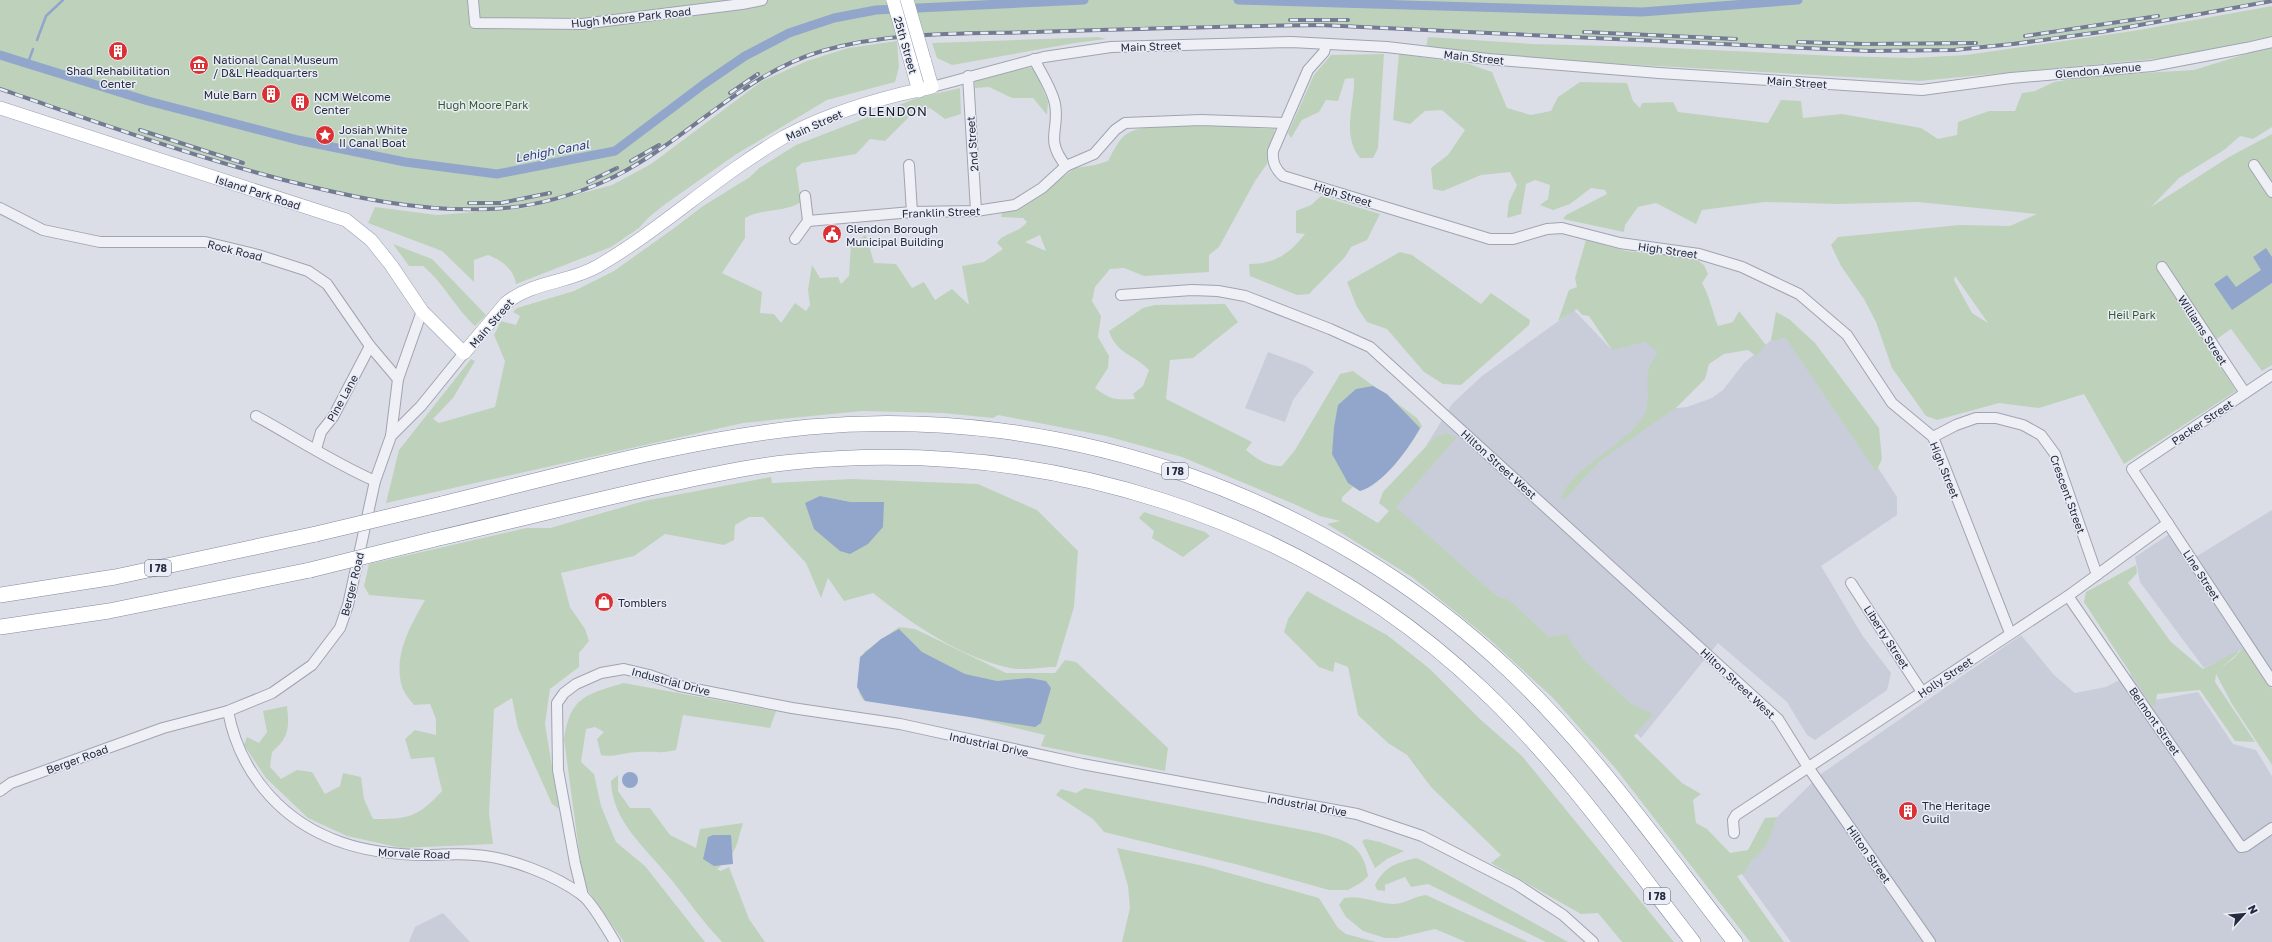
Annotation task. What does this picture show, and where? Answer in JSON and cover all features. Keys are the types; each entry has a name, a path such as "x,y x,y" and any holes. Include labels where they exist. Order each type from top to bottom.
{"highway":[{"name":"I 78","path":"0,595 108,578 316,534 686,447 789,429 839,425 934,425 1014,432 1080,444 1164,467 1224,488 1307,525 1388,573 1462,628 1511,672 1571,734 1611,783 1734,942"},
{"name":"I 78","path":"0,628 109,612 310,570 709,475 783,463 880,457 941,458 1002,464 1060,473 1146,494 1234,527 1314,567 1389,614 1455,665 1483,690 1544,754 1583,801 1693,942"}],"main road":[{"name":"25th Street","path":"893,0 919,91"},
{"name":"25th Street","path":"907,0 932,87"},
{"name":"Main Street","path":"464,353 506,302 514,296 540,285 582,274 597,266 627,248 742,163 785,137 839,112 932,87"},
{"name":"Island Park Road","path":"0,108 346,220 375,245 391,265 422,311 464,353"}],"street":[{"name":"Hugh Moore Park Road","path":"473,0 475,23 559,24 588,24 742,4 762,0"},
{"name":"Main Street","path":"932,87 1034,59 1111,47 1291,42 1387,47 1488,59 1659,73 1922,90"},
{"name":"Glendon Avenue","path":"1922,90 2011,78 2152,66 2272,42"},
{"name":"High Street","path":"1326,44 1324,52 1308,70 1284,123 1272,159 1278,172 1283,176 1490,239 1513,239 1547,229 1562,228 1620,243 1699,254 1765,276 1799,294 1833,321 1847,335 1892,403 1933,438 2010,633"},
{"path":"1034,59 1055,104 1054,144 1057,154 1066,166"},
{"name":"2nd Street","path":"968,76 976,211"},
{"name":"Franklin Street","path":"808,221 912,212 976,211 1015,205 1042,188 1066,166 1094,154 1115,130 1125,123 1201,120 1284,123"},
{"path":"910,165 912,212"},
{"path":"2254,165 2272,192"},
{"path":"795,239 808,221 806,196"},
{"name":"Rock Road","path":"0,208 44,230 100,242 205,242 258,255 308,271 327,284 370,346 398,379"},
{"name":"Williams Street","path":"2162,266 2245,393"},
{"name":"Hilton Street West","path":"1121,295 1192,290 1218,291 1245,296 1330,329 1370,347 1778,719 1808,767"},
{"path":"391,436 398,379 422,311"},
{"name":"Pine Lane","path":"316,449 321,432 333,417 370,346"},
{"name":"Berger Road","path":"0,790 11,783 134,738 190,719 228,711 272,693 296,678 312,665 340,628 353,584 375,482 391,436 421,406 464,353"},
{"name":"Packer Street","path":"2132,469 2272,376"},
{"path":"256,416 316,449 338,465 375,482"},
{"name":"Crescent Street","path":"1933,438 1956,425 1976,418 1996,418 2016,424 2041,435 2055,454 2097,575"},
{"name":"Line Street","path":"2132,469 2272,681"},
{"name":"Holly Street","path":"1734,833 1733,820 1736,815 2068,596 2168,524"},
{"name":"Liberty Street","path":"1851,582 1922,692"},
{"name":"Belmont Street","path":"2068,596 2241,847 2246,846 2272,828"},
{"name":"Industrial Drive","path":"583,896 575,863 558,770 556,747 557,703 564,693 576,684 600,673 624,669 649,675 680,686 792,708 900,724 1082,764 1357,814 1422,836 1516,884 1564,914 1593,942"},
{"name":"Morvale Road","path":"228,711 232,731 241,753 259,784 283,810 301,824 326,838 371,851 398,854 475,855 498,858 539,873 583,896 615,942"},
{"name":"Hilton Street","path":"1808,767 1930,942"}],"shaded area":[{"path":"1574,310 1611,349 1647,340 1661,352 1665,409 1687,407 1712,398 1723,390 1744,363 1787,327 1897,497 1897,515 1821,566 1862,635 1891,673 1887,690 1815,740 1807,735 1787,702 1718,643 1641,738 1500,599 1393,517 1392,501 1452,404 1482,376"},
{"path":"1268,352 1306,366 1314,372 1293,400 1285,422 1245,408"},
{"path":"2272,510 2272,684 2246,648 2204,668 2140,582 2135,557 2171,533 2189,561"},
{"path":"2021,635 2054,675 2075,693 2106,687 2131,674 2155,700 2198,692 2233,744 2256,750 2272,776 2272,942 1791,942 1733,862 1769,840 1777,817 1821,774"},
{"path":"443,913 470,942 409,942 415,927"}],"green space":[{"name":"Hugh Moore Park","path":"0,0 2272,0 2101,32 2013,44 1954,50 1869,51 1320,25 955,34 875,40 822,51 792,62 737,94 659,150 632,167 603,182 562,197 533,204 504,208 463,209 411,206 385,202 284,180 177,149 0,89"},
{"path":"2272,6 2272,36 2186,56 1919,81 1533,59 1426,48 1428,37 1533,44 1649,47 1912,58 1966,55 2133,31"},
{"path":"1098,37 1106,39 1075,43 952,65 937,58 932,43"},
{"path":"897,41 899,67 895,82 827,100 735,155 664,205 648,218 639,228 611,247 516,284 510,270 498,260 488,255 474,260 474,282 442,251 368,223 375,207 437,215 526,208 612,185 651,164 762,81 807,61 848,48"},
{"name":"Heil Park","path":"2272,46 2272,127 2253,139 2240,136 2224,150 2179,178 2151,207 2229,157 2272,134 2272,365 2262,371 2231,329 2207,346 2236,391 2124,464 2084,394 2039,408 1999,403 1937,420 1926,416 1892,368 1876,322 1864,299 1841,266 1831,245 1838,237 1960,225 2010,226 2037,214 1918,202 1837,204 1765,202 1702,210 1696,224 1656,203 1638,207 1625,225 1624,232 1563,219 1566,215 1607,194 1605,190 1591,188 1570,204 1553,210 1540,205 1548,199 1550,185 1535,180 1526,184 1521,214 1507,218 1509,202 1517,185 1510,172 1481,175 1443,191 1433,189 1431,168 1448,155 1465,130 1442,110 1425,111 1410,124 1393,120 1399,54 1469,64 1492,72 1507,108 1531,115 1551,111 1558,97 1580,82 1627,83 1633,101 1640,108 1642,103 1673,102 1678,112 1768,123 1781,100 1801,101 1803,118 1842,114 1921,128 1938,139 1957,135 1958,122 1989,111 2015,111 2022,93 2035,91 2054,82 2091,76 2194,70","holes":["1955,276 1988,323 1972,313 1954,280"]},
{"path":"1384,54 1378,148 1373,158 1360,158 1354,149 1351,139 1350,119 1354,78 1345,79 1338,101 1326,100 1319,112 1302,120 1291,138 1288,133 1314,75 1331,55"},
{"path":"1026,67 1034,68 1048,102 1047,115 1033,98 1012,98 989,87 975,88 975,81"},
{"path":"960,88 961,114 945,119 930,108 913,113 885,141 870,139 856,154 802,163 796,168 801,202 787,208 759,213 745,218 745,238 722,273 762,292 760,313 774,314 781,323 795,303 806,311 810,305 808,290 812,265 820,278 838,277 841,284 849,276 851,244 866,235 874,263 896,264 912,288 924,282 935,300 952,289 969,305 962,266 984,262 1003,249 997,243 1000,239 1019,229 1027,222 1023,218 1001,217 1002,213 1029,203 1075,168 1095,165 1108,161 1119,142 1128,133 1157,126 1177,125 1275,129 1267,164 1255,181 1219,247 1209,255 1209,272 1144,276 1124,268 1110,269 1095,287 1092,301 1101,316 1098,337 1109,356 1108,368 1095,388 1105,395 1114,398 1135,399 1133,394 1143,386 1149,370 1116,345 1109,331 1143,308 1155,305 1225,304 1238,322 1193,358 1170,360 1166,399 1252,442 1246,450 1267,464 1282,466 1295,450 1340,374 1353,371 1417,418 1422,426 1403,454 1386,473 1377,481 1360,491 1353,487 1342,497 1342,501 1378,523 1389,511 1379,503 1383,492 1435,437 1447,433 1456,438 1396,507 1498,597 1509,600 1549,637 1566,634 1583,659 1630,703 1653,714 1634,736 1682,783 1701,794 1693,800 1696,823 1707,829 1730,853 1748,850 1765,818 1777,817 1766,845 1750,862 1745,873 1737,876 1784,942 1750,942 1616,769 1553,698 1488,638 1412,577 1327,524 1340,521 1320,516 1182,457 1106,436 998,415 993,418 943,413 862,411 743,423 386,503 399,450 471,359 475,361 453,398 433,419 439,423 495,407 505,361 494,335 501,321 516,325 520,316 513,312 517,308 574,291 614,271 703,206 750,177 759,168 796,145 917,98","holes":["1040,235 1046,251 1025,242"]},
{"path":"1321,196 1380,214 1367,240 1351,247 1345,257 1309,294 1297,295 1250,276 1249,264 1258,264 1274,260 1287,252 1299,241 1305,234 1296,233 1296,211 1311,205"},
{"path":"1586,240 1626,251 1694,258 1704,265 1708,274 1702,283 1718,326 1733,322 1739,311 1766,345 1756,356 1748,350 1724,354 1709,364 1705,379 1677,407 1601,460 1565,499 1560,498 1568,485 1577,475 1623,438 1643,417 1646,411 1648,398 1648,371 1658,352 1645,342 1612,350 1589,316 1582,315 1577,309 1558,321 1569,290 1577,287 1575,278"},
{"path":"393,244 432,259 486,315 475,326 461,311 437,280 423,266 409,266"},
{"path":"1400,252 1412,255 1481,304 1491,293 1530,320 1529,325 1461,385 1443,384 1424,372 1387,329 1367,322 1357,307 1347,282"},
{"path":"1776,312 1789,319 1815,343 1879,428 1882,459 1876,472 1785,337 1776,341 1771,340"},
{"path":"771,477 772,483 852,479 978,484 1037,510 1078,551 1074,607 1056,667 1015,669 991,663 973,656 937,638 873,593 844,601 828,578 821,598 806,563 763,517 749,517 735,525 734,540 724,545 665,534 634,556 561,573 570,607 585,629 589,641 579,653 579,667 550,689 545,724 559,809 552,804 518,728 512,698 494,709 489,813 493,844 401,848 347,836 308,818 266,778 244,745 247,737 259,743 267,732 263,711 287,706 287,731 278,747 272,752 270,767 281,779 297,770 312,772 325,794 340,786 343,773 361,777 364,799 373,819 404,817 418,812 426,807 442,791 434,757 411,759 405,739 415,730 436,735 436,719 430,704 414,705 402,687 400,675 401,653 404,642 425,600 369,595 364,586 369,564 526,528 550,528 644,501","holes":["820,496 851,502 884,502 840,551"]},
{"path":"1144,512 1205,532 1210,536 1183,557 1152,538 1154,531 1139,518"},
{"path":"2136,565 2137,573 2128,583 2171,642 2203,669 2237,651 2238,653 2220,669 2234,658 2244,647 2272,689 2272,765 2232,704 2216,674 2215,682 2255,742 2235,741 2200,690 2157,694 2155,707 2150,703 2084,602 2086,592"},
{"path":"1307,591 1387,635 1430,669 1481,720 1522,756 1674,942 1622,942 1598,913 1581,914 1491,863 1501,855 1431,787 1407,755 1388,743 1358,715 1348,667 1335,662 1333,672 1319,667 1284,632 1288,619"},
{"path":"899,627 915,629 1006,673 1055,673 1065,660 1076,662 1168,748 1165,771 1041,746 1045,735 963,715 863,700 859,693 864,652"},
{"path":"624,683 776,711 770,728 683,715 676,750 665,752 634,752 610,756 601,755 597,739 604,732 595,727 586,729 581,762 594,774 601,806 616,842 645,866 705,942 624,942 587,889 582,873 564,739 571,714 582,699 599,690"},
{"path":"618,775 618,791 630,808 650,808 670,835 696,848 700,829 743,823 735,849 729,859 717,869 721,871 729,867 749,919 765,942 722,942 632,834 624,822 617,809 611,781"},
{"path":"1085,788 1329,836 1345,842 1357,850 1366,865 1368,876 1362,882 1348,890 1329,890 1239,865 1104,832 1093,819 1056,795 1061,789 1076,793"},
{"path":"1366,839 1380,842 1404,851 1387,859 1375,868 1362,841"},
{"path":"1117,848 1204,866 1319,898 1338,928 1346,934 1376,942 1122,942 1130,908 1128,886"},
{"path":"1416,858 1568,942 1546,942 1428,884 1411,887 1405,877 1385,885 1385,891 1377,890 1375,885 1387,869"},
{"path":"1426,895 1528,942 1466,942 1435,929 1397,938 1385,938 1363,931 1346,917 1339,905 1344,898 1351,897 1393,904"}],"water":[{"path":"2266,248 2272,257 2272,283 2232,310 2214,284 2227,275 2236,287 2261,270 2253,257"},
{"path":"1373,386 1387,394 1420,428 1402,456 1386,474 1377,482 1360,491 1348,483 1332,454 1334,427 1338,405 1356,389"},
{"path":"820,496 851,502 884,502 883,527 868,544 850,554 840,551 814,529 805,503"},
{"path":"899,629 922,652 965,674 997,681 1029,678 1046,681 1051,688 1041,723 1035,727 865,701 857,687 860,657 881,639"},
{"path":"627,772 633,772 638,777 636,786 633,788 627,788 622,783 622,777"},
{"path":"713,835 731,835 733,864 714,866 703,859 708,837"}],"waterway":[{"path":"37,40 46,16 63,0"},
{"name":"Lehigh Canal","path":"0,55 148,101 298,140 405,162 497,174 615,151 704,84 745,56 789,33 834,18 876,10 1084,0"},
{"name":"Lehigh Canal","path":"1238,0 1642,12 1798,0"},
{"path":"28,63 33,49"}],"railway":[{"path":"0,89 177,149 284,180 360,197 411,206 489,209 548,201 603,182 632,167 659,150 737,94 792,62 822,51 875,40 955,34 1320,25 1869,51 1954,50 2013,44 2101,32 2272,1"},
{"path":"2025,36 2158,16"},
{"path":"1290,20 1348,20"},
{"path":"1584,32 1736,39"},
{"path":"1798,42 1865,44 1976,43"},
{"path":"730,93 758,74"},
{"path":"140,130 243,163"},
{"path":"631,161 659,145"},
{"path":"588,182 617,168"},
{"path":"469,203 501,203 550,193"}],"place":[{"name":"Shad Rehabilitation Center","path":"118,51"},
{"name":"National Canal Museum / D&L Headquarters","path":"199,65"},
{"name":"Mule Barn","path":"271,94"},
{"name":"NCM Welcome Center","path":"300,102"},
{"name":"Josiah White II Canal Boat","path":"325,135"},
{"name":"Glendon Borough Municipal Building","path":"832,234"},
{"name":"Tomblers","path":"604,602"},
{"name":"The Heritage Guild","path":"1908,811"}],"district":[{"name":"GLENDON","path":"893,111"}]}
